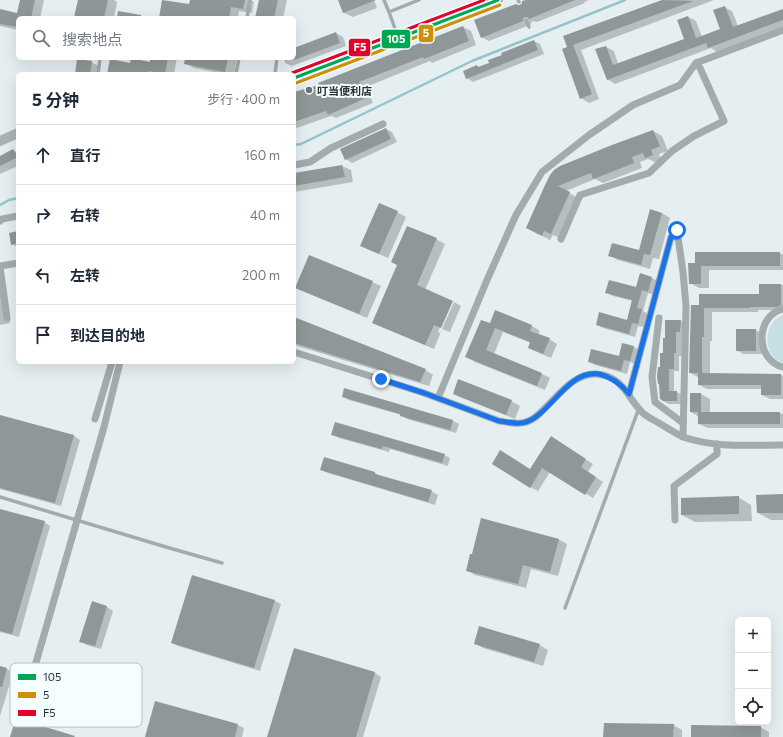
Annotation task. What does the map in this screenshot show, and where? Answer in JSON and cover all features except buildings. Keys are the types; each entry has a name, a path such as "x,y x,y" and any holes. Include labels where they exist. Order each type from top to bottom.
{"main road":[{"path":"296,77 498,0"},
{"path":"0,141 16,134"}],"street":[{"path":"438,398 516,215 542,172 589,135 633,106 680,85 696,63 783,30"},
{"path":"561,239 580,195 650,173 677,147 694,136 724,121 700,68 696,63"},
{"path":"296,165 310,162 331,148 383,124"},
{"path":"0,221 2,219 16,216"},
{"path":"629,394 671,237 678,234 686,306 683,436"},
{"path":"7,318 0,266 16,263"},
{"path":"783,309 780,309 770,316 764,326 761,338 764,350 770,360 780,367 783,367"},
{"path":"659,318 652,377 655,402 683,423"},
{"path":"296,353 438,398 499,421 509,423 525,423 531,420 537,416 569,384 587,374 596,374 612,379 622,386 645,415 674,433 693,440 717,444 783,445"},
{"path":"95,419 111,364"},
{"path":"36,663 104,427 120,364"},
{"path":"675,520 674,486 717,454 717,444"}],"lane":[{"path":"247,16 250,0"},
{"path":"384,0 399,38"},
{"path":"389,12 419,0"},
{"path":"526,20 529,27"},
{"path":"98,72 100,60"},
{"path":"236,72 239,60"},
{"path":"275,72 277,60"},
{"path":"565,608 639,408"},
{"path":"0,498 222,563"}],"shaded area":[{"path":"783,315 783,363 776,359 769,349 768,334 772,324 776,319"}],"waterway":[{"path":"296,145 301,144 472,61 625,0"},
{"path":"0,205 9,200 16,198"}],"transit line":[{"name":"F5","path":"295,72 484,0"},
{"name":"105","path":"296,77 498,0"},
{"name":"5","path":"296,83 500,5"}],"place":[{"name":"叮当便利店","path":"309,90"}],"route":[{"path":"381,379 424,393 499,421 509,423 525,423 531,420 537,416 569,384 587,374 596,374 612,379 622,386 629,394 671,237 678,237 677,230"}]}
